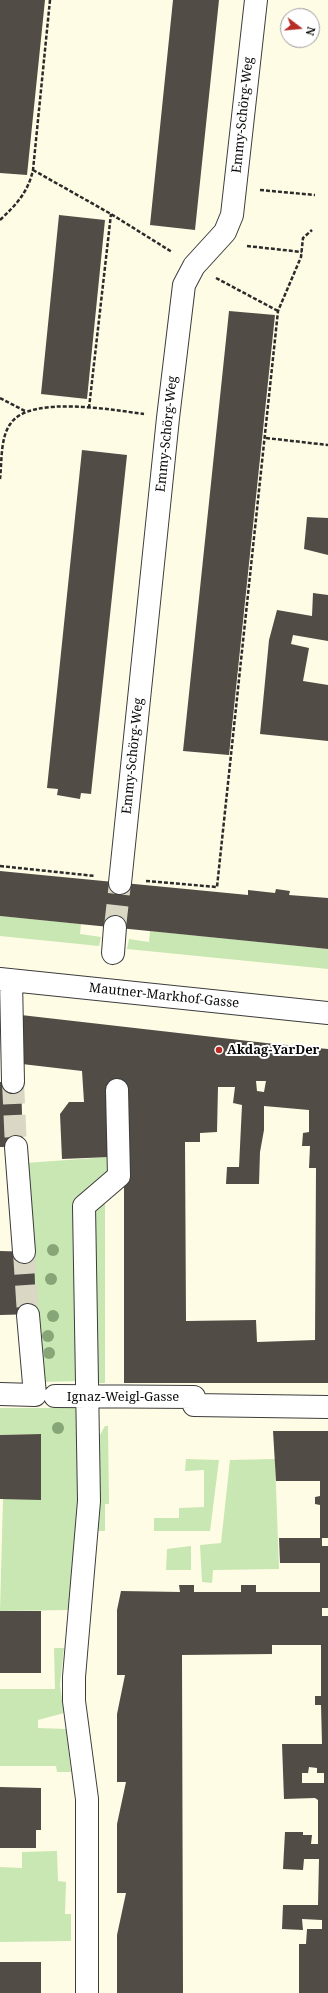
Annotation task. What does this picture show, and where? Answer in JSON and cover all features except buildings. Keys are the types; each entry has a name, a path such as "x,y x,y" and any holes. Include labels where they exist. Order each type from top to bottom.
{"street":[{"name":"Emmy-Schörg-Weg","path":"120,880 168,418 184,285 194,266 226,232 232,215 256,0"},
{"path":"112,953 115,927"},
{"path":"6,979 13,1082"},
{"name":"Mautner-Markhof-Gasse","path":"6,979 328,1013"},
{"path":"87,1993 87,1799 74,1701 74,1677 89,1501 84,1206 119,1176 117,1090"},
{"path":"16,1147 24,1252"},
{"path":"28,1314 45,1395"},
{"name":"Ignaz-Weigl-Gasse","path":"0,1394 88,1397 194,1397 194,1405 328,1407"}],"path":[{"path":"0,220 17,203 30,185 34,170 50,0"},
{"path":"34,170 111,214 194,266 278,311"},
{"path":"235,188 315,195"},
{"path":"89,408 111,214"},
{"path":"0,866 120,880 217,887 266,438 278,311 301,257 303,238 312,230"},
{"path":"226,232 244,245 302,252"},
{"path":"0,398 25,411"},
{"path":"0,479 5,434 11,422 25,411 66,406 168,418"},
{"path":"266,438 328,445"}],"green space":[{"path":"0,916 81,924 80,934 101,937 99,946 0,936"},
{"path":"150,931 328,949 328,969 127,949 129,939 149,942"},
{"path":"110,1157 112,1174 87,1198 78,1381 39,1382 34,1252 25,1163"},
{"path":"105,1195 105,1383 96,1383 89,1210"},
{"path":"0,1408 78,1408 79,1490 69,1610 0,1611 3,1499 40,1434 0,1435"},
{"path":"105,1426 108,1426 109,1504 105,1504 105,1531 97,1531 100,1492 100,1435"},
{"path":"186,1459 219,1460 210,1531 154,1531 154,1518 179,1518 179,1508 204,1507 204,1470 185,1471"},
{"path":"275,1459 279,1569 213,1570 212,1583 202,1582 200,1545 221,1543 230,1460"},
{"path":"191,1546 191,1570 166,1570 167,1549"},
{"path":"54,1648 64,1648 60,1685 64,1713 38,1720 38,1728 66,1729 71,1772 57,1772 56,1766 0,1766 0,1689 55,1689"},
{"path":"57,1851 58,1881 66,1882 65,1914 71,1914 71,1941 0,1942 0,1867 22,1868 22,1852"}],"tunnel":[{"path":"115,927 120,883"},
{"path":"13,1082 16,1147"},
{"path":"24,1252 28,1315"}],"place":[{"name":"Akdag-YarDer","path":"219,1050"}]}
